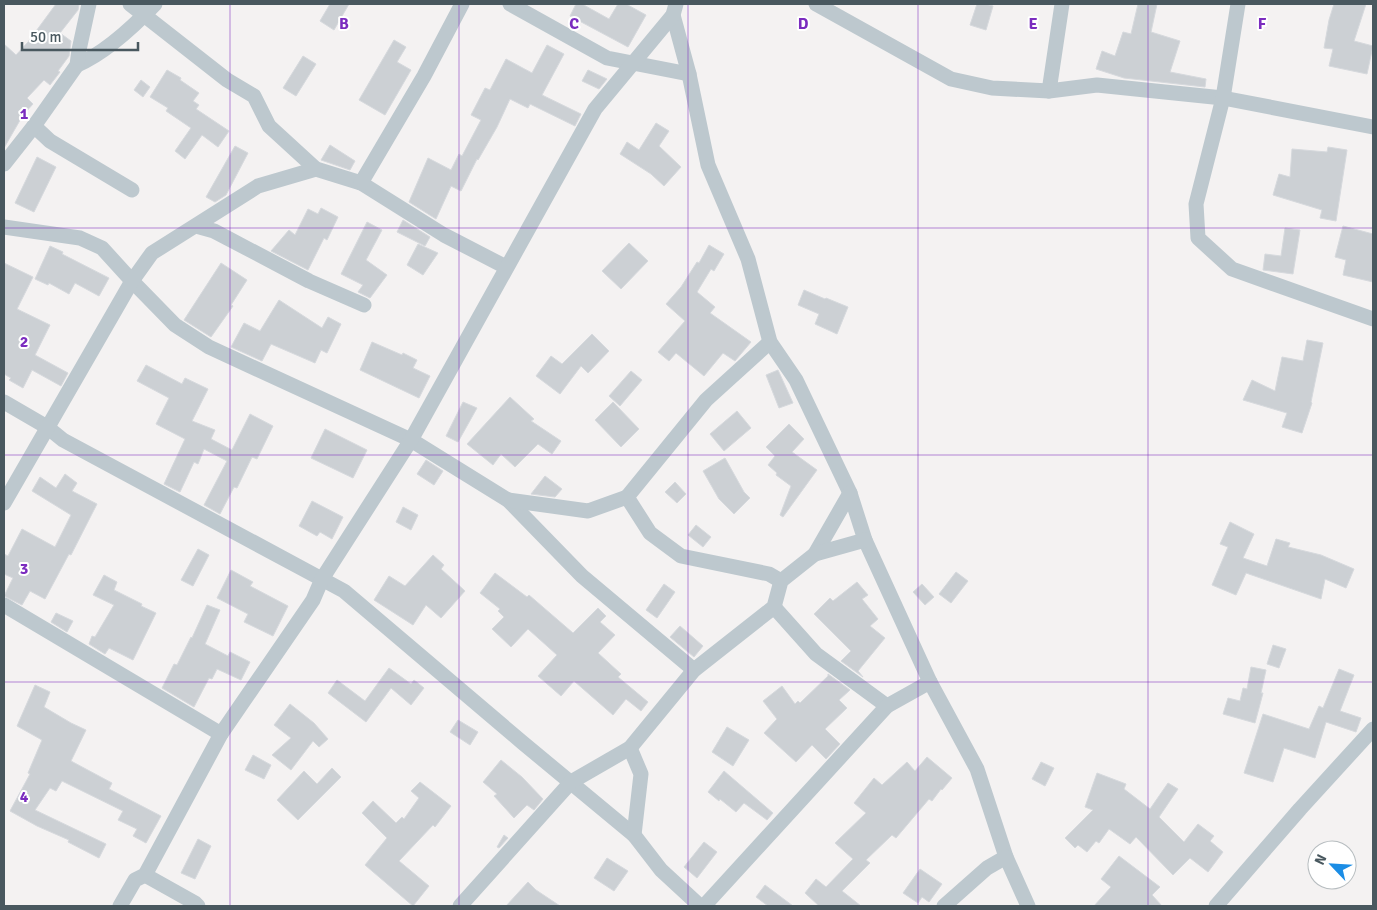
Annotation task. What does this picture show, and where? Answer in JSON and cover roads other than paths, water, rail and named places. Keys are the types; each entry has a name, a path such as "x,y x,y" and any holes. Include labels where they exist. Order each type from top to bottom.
{"street":[{"path":"4,164 34,126 77,65 89,4"},
{"path":"130,4 227,80 254,96 269,126 316,170 361,183 444,235 506,267"},
{"path":"77,65 92,59 156,4"},
{"path":"361,183 424,76 462,4"},
{"path":"510,4 607,58 689,74"},
{"path":"816,4 951,79 992,88 1049,91 1097,85 1223,98 1373,127"},
{"path":"1049,91 1062,4"},
{"path":"1238,4 1223,98 1196,204 1198,238 1232,269 1373,319"},
{"path":"120,906 135,880 144,875 221,734 313,600 322,579 411,440 595,108 634,63 675,10"},
{"path":"675,10 708,165 748,259 770,342 796,380 850,493 865,540 930,682 977,769 1006,857 1028,906"},
{"path":"34,126 50,141 132,190"},
{"path":"4,503 132,281 152,253 258,186 316,170"},
{"path":"196,226 214,231 310,281 364,305"},
{"path":"4,227 80,238 102,248 175,325 209,347 411,440 508,500 582,576 694,670"},
{"path":"508,500 588,511 627,497 706,400 770,342"},
{"path":"4,402 48,427 63,440 344,591 634,835 661,870 700,906"},
{"path":"815,554 850,493"},
{"path":"627,497 650,533 681,556 769,574 781,580"},
{"path":"460,906 571,782 630,748 694,670 774,607 781,580 815,554 865,540"},
{"path":"4,605 221,734"},
{"path":"774,607 816,654 887,706"},
{"path":"704,906 887,706 930,682"},
{"path":"1216,906 1300,809 1373,729"},
{"path":"630,748 642,774 634,835"},
{"path":"944,906 987,868 1006,857"},
{"path":"144,875 198,906"}]}
